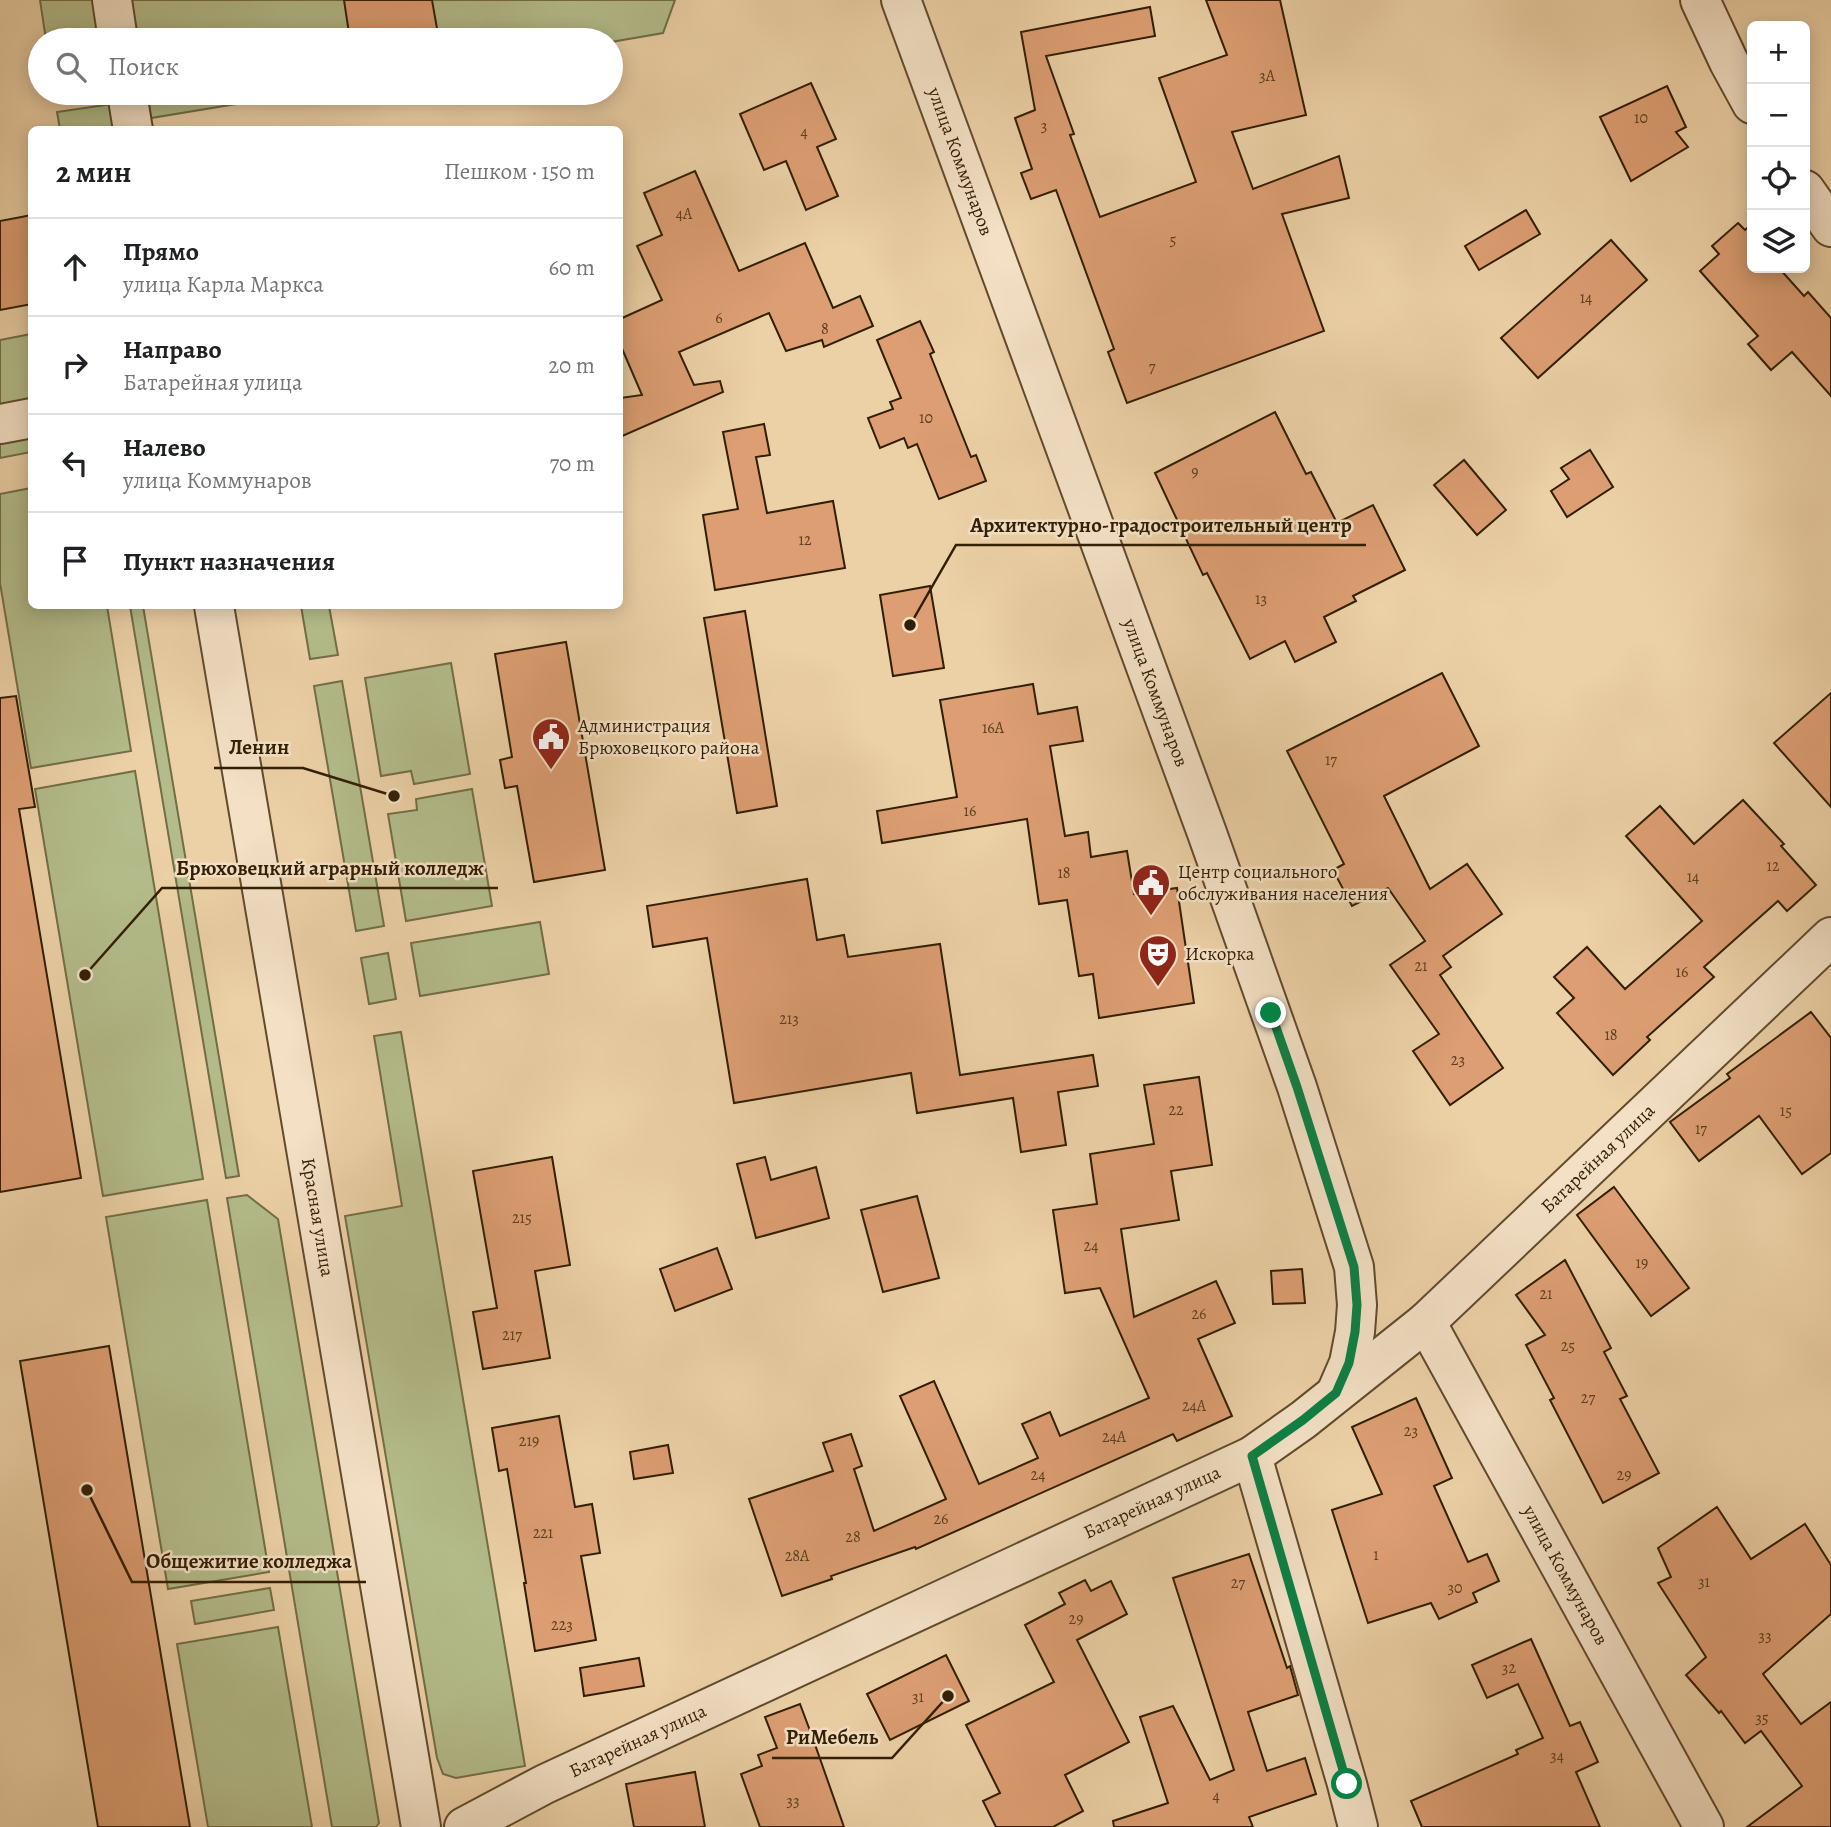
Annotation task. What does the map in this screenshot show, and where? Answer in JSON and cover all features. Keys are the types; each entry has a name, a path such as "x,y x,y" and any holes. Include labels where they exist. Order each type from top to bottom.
{"street":[{"path":"111,0 116,28"},
{"name":"улица Коммунаров","path":"901,0 1207,833 1297,1087 1354,1267 1357,1305 1355,1332 1349,1363 1336,1393"},
{"path":"1700,0 1747,95"},
{"path":"129,105 133,126"},
{"path":"1810,197 1831,227"},
{"path":"0,424 28,419"},
{"name":"Красная улица","path":"215,609 421,1827"},
{"name":"Батарейная улица","path":"464,1827 558,1779 1252,1456 1303,1420 1426,1322 1831,937"},
{"name":"улица Коммунаров","path":"1426,1322 1704,1827"},
{"path":"1252,1456 1358,1827"}],"green space":[{"path":"40,0 102,0 107,28 44,28"},
{"path":"131,0 675,0 663,33 623,40 623,28 136,28"},
{"path":"119,105 123,126 59,126 57,112"},
{"path":"149,105 231,105 151,118"},
{"path":"28,335 28,453 0,458 0,340"},
{"path":"28,489 28,609 107,609 131,751 31,768 0,583 0,494"},
{"path":"131,609 144,609 239,1176 226,1178"},
{"path":"302,609 330,609 338,655 310,659"},
{"path":"451,663 470,774 414,784 411,771 381,776 365,678"},
{"path":"342,681 384,926 356,931 314,686"},
{"path":"135,771 203,1179 103,1196 35,789"},
{"path":"472,789 492,906 406,921 388,814 417,810 416,799"},
{"path":"540,922 549,974 420,996 411,943"},
{"path":"388,953 396,999 369,1004 361,958"},
{"path":"401,1032 525,1766 456,1778 443,1774 437,1758 345,1216 402,1206 374,1036"},
{"path":"247,1195 278,1219 379,1823 376,1827 332,1827 227,1198"},
{"path":"207,1200 269,1572 168,1589 106,1217"},
{"path":"270,1588 274,1610 195,1624 191,1601"},
{"path":"278,1627 312,1827 208,1827 177,1644"}],"building":[{"path":"344,0 432,0 437,28 348,28"},
{"path":"1206,0 1280,0 1306,115 1232,132 1253,189 1339,156 1349,198 1282,214 1324,331 1127,403 1108,352 1114,349 1056,190 1031,199 1021,173 1032,169 1015,118 1035,110 1021,32 1150,7 1155,36 1046,56 1074,134 1070,135 1100,217 1196,182 1159,78 1227,55"},
{"path":"811,83 836,139 817,147 838,196 806,210 786,161 764,170 740,114"},
{"path":"1667,86 1686,127 1676,132 1688,147 1631,181 1600,117"},
{"path":"695,171 739,271 805,243 833,308 860,296 873,326 824,347 822,340 786,351 769,313 679,352 694,385 720,381 723,392 623,436 623,398 642,395 623,351 623,318 662,300 637,246 662,235 644,193"},
{"path":"1526,210 1540,234 1479,270 1465,246"},
{"path":"28,216 28,305 0,310 0,221"},
{"path":"1738,223 1745,230 1747,228 1747,273 1783,273 1804,296 1808,292 1831,318 1831,396 1792,352 1771,370 1748,344 1758,336 1700,271 1719,254 1712,246"},
{"path":"1611,240 1647,280 1538,378 1501,338"},
{"path":"920,321 934,352 930,354 971,457 976,455 986,481 939,499 917,444 908,448 904,438 880,448 868,418 893,409 890,402 901,398 877,340"},
{"path":"1275,412 1306,474 1311,472 1337,523 1373,505 1405,570 1353,596 1356,601 1324,617 1336,642 1295,662 1285,641 1250,659 1207,573 1203,575 1155,473"},
{"path":"764,424 770,455 756,457 767,513 833,501 845,568 715,590 703,515 738,509 723,432"},
{"path":"1590,450 1613,487 1567,517 1551,491 1569,479 1561,468"},
{"path":"1464,460 1506,510 1477,535 1434,485"},
{"path":"930,586 944,668 893,676 880,595"},
{"path":"745,611 777,806 737,813 704,618"},
{"name":"Администрация Брюховецкого района","path":"566,642 605,870 534,882 517,786 505,788 500,760 512,757 495,654"},
{"path":"1442,673 1479,746 1384,796 1430,889 1467,864 1502,914 1443,956 1451,967 1440,975 1503,1068 1450,1105 1413,1051 1439,1034 1390,965 1425,941 1388,888 1352,906 1333,870 1344,864 1287,751"},
{"path":"1033,684 1038,714 1077,707 1083,741 1050,746 1065,836 1088,832 1091,857 1127,851 1134,894 1177,888 1194,1003 1099,1018 1093,974 1079,976 1067,900 1039,904 1027,819 882,843 877,811 957,797 940,700"},
{"path":"1831,693 1831,807 1774,743"},
{"path":"16,696 35,807 19,809 81,1178 0,1192 0,698"},
{"path":"1743,800 1784,844 1781,846 1816,885 1787,911 1778,901 1704,967 1714,977 1647,1037 1650,1040 1613,1075 1557,1013 1574,998 1554,977 1587,947 1625,989 1702,921 1626,836 1660,806 1694,844"},
{"path":"807,879 817,940 844,935 848,957 940,944 960,1075 1093,1055 1098,1086 1058,1092 1066,1145 1021,1152 1013,1098 917,1113 911,1073 734,1103 707,938 653,947 647,906"},
{"path":"1811,1012 1831,1038 1831,1153 1802,1174 1759,1116 1699,1161 1670,1122 1730,1078 1727,1074"},
{"path":"1199,1077 1212,1165 1171,1171 1179,1220 1121,1229 1134,1317 1216,1281 1235,1323 1198,1339 1232,1416 1177,1441 1173,1434 916,1549 915,1547 831,1576 832,1579 782,1596 749,1499 833,1471 823,1443 851,1434 862,1466 854,1469 874,1531 946,1499 900,1396 934,1381 979,1484 1038,1458 1022,1424 1050,1412 1060,1436 1149,1398 1100,1288 1065,1293 1053,1210 1097,1204 1090,1154 1154,1144 1144,1085"},
{"path":"552,1157 570,1265 535,1271 550,1358 483,1369 473,1312 497,1308 473,1171"},
{"path":"765,1157 771,1180 816,1167 829,1218 756,1238 737,1164"},
{"path":"1614,1187 1689,1288 1651,1316 1577,1215"},
{"path":"917,1196 939,1278 883,1292 861,1210"},
{"path":"717,1248 732,1289 675,1311 660,1269"},
{"path":"1565,1260 1611,1348 1604,1352 1627,1396 1620,1399 1659,1473 1603,1503 1550,1400 1554,1398 1526,1345 1545,1335 1516,1295"},
{"path":"1302,1269 1305,1303 1273,1304 1271,1271"},
{"path":"109,1346 190,1827 98,1827 20,1361"},
{"path":"1416,1398 1452,1478 1434,1486 1468,1562 1487,1554 1499,1581 1473,1593 1477,1602 1439,1619 1431,1603 1368,1623 1332,1510 1382,1494 1352,1427"},
{"path":"559,1416 575,1507 592,1504 600,1553 581,1556 596,1640 535,1651 507,1469 499,1471 492,1428"},
{"path":"668,1445 673,1473 634,1479 630,1452"},
{"path":"1717,1507 1751,1559 1805,1524 1831,1565 1831,1614 1763,1674 1801,1724 1831,1702 1831,1827 1747,1827 1802,1786 1761,1731 1745,1743 1721,1711 1719,1713 1686,1675 1706,1657 1658,1583 1671,1577 1658,1548"},
{"path":"1249,1554 1298,1695 1248,1712 1267,1771 1305,1758 1316,1794 1249,1817 1253,1827 1114,1827 1113,1821 1168,1803 1140,1717 1173,1706 1210,1780 1234,1770 1173,1578"},
{"path":"1085,1580 1091,1591 1111,1581 1127,1614 1077,1640 1129,1742 1065,1775 1083,1811 1053,1827 996,1827 983,1801 1000,1793 966,1725 1054,1682 1025,1625 1065,1604 1059,1593"},
{"path":"1531,1639 1570,1726 1580,1722 1598,1762 1576,1772 1600,1827 1422,1827 1411,1801 1518,1754 1516,1750 1543,1738 1518,1684 1487,1698 1472,1665"},
{"path":"946,1655 969,1701 890,1740 867,1694"},
{"path":"639,1658 644,1686 584,1696 580,1668"},
{"path":"800,1704 844,1827 760,1827 741,1774 762,1766 758,1755 777,1748 765,1717"},
{"path":"695,1772 705,1827 634,1827 626,1784"}],"place":[{"name":"Архитектурно-градостроительный центр","path":"910,625"},
{"name":"Администрация Брюховецкого района","path":"551,771"},
{"name":"Ленин","path":"394,796"},
{"name":"Центр социального обслуживания населения","path":"1151,917"},
{"name":"Брюховецкий аграрный колледж","path":"85,975"},
{"name":"Искорка","path":"1158,988"},
{"name":"Общежитие колледжа","path":"87,1490"},
{"name":"РиМебель","path":"948,1696"}],"route":[{"path":"1271,1013 1354,1267 1357,1305 1349,1363 1336,1393 1252,1456 1347,1784"}]}
